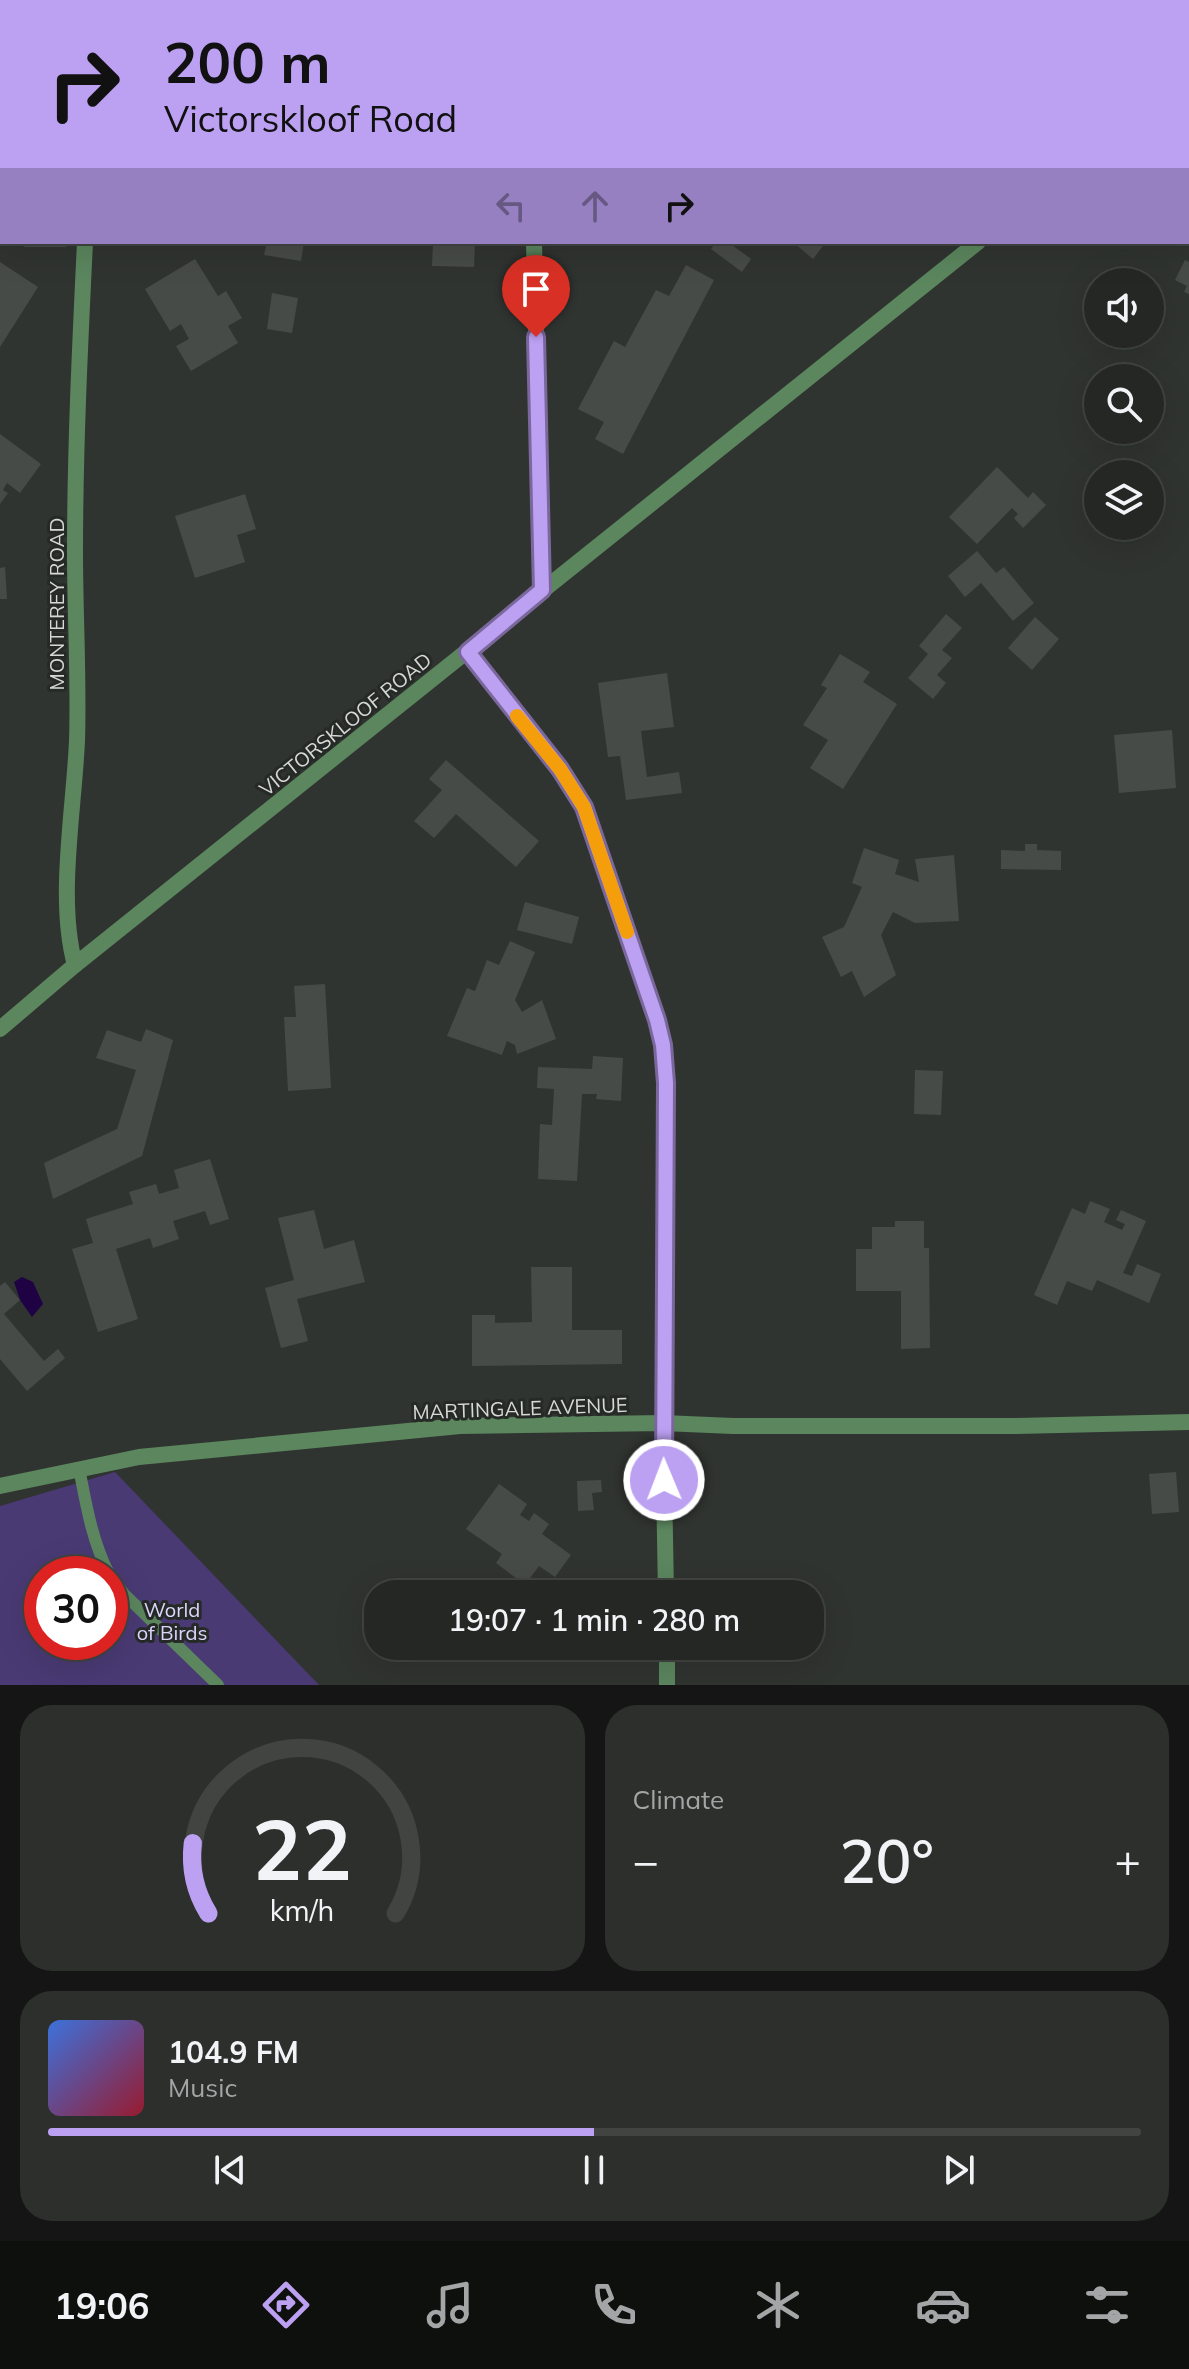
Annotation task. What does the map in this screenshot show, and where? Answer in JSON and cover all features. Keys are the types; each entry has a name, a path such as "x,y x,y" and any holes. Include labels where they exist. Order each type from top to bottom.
{"street":[{"name":"MONTEREY ROAD","path":"75,965 68,939 67,909 77,740 77,429 85,244"},
{"path":"534,244 542,590"},
{"name":"VICTORSKLOOF ROAD","path":"0,1029 75,965 975,244"},
{"path":"468,652 560,769 584,807 657,1020 666,1083 663,1423 666,1580"},
{"name":"MARTINGALE AVENUE","path":"0,1486 139,1457 460,1426 663,1423 1013,1426 1189,1422"},
{"path":"667,1660 667,1685"}],"lane":[{"path":"79,1468 91,1525 103,1556"},
{"path":"128,1598 218,1685"}],"green space":[{"name":"World of Birds","path":"115,1472 319,1685 0,1685 0,1506"}],"shaded area":[{"path":"22,1277 33,1282 43,1304 32,1317 20,1300 14,1282"}],"building":[{"path":"18,244 66,244 66,247 25,247"},
{"path":"267,244 304,244 301,261 264,255"},
{"path":"433,244 475,244 474,267 432,266"},
{"path":"715,244 731,244 751,259 742,272 711,249"},
{"path":"795,244 824,244 813,259"},
{"path":"195,259 218,296 226,291 242,318 228,326 238,343 191,371 176,346 189,339 181,324 170,331 145,289"},
{"path":"1185,260 1189,262 1189,294 1184,292 1187,286 1175,280"},
{"path":"0,262 38,287 0,347"},
{"path":"686,265 714,280 623,454 595,439 604,422 578,409 614,341 625,347 656,290 669,296"},
{"path":"272,293 298,298 292,333 267,329"},
{"path":"0,434 41,464 20,493 7,483 3,490 8,493 0,504"},
{"path":"997,467 1028,498 1033,492 1046,505 1023,528 1014,518 1018,514 1012,508 977,544 949,517"},
{"path":"245,494 256,529 237,535 245,562 195,578 175,516"},
{"path":"977,551 996,573 1004,567 1034,603 1013,621 981,583 965,597 948,576"},
{"path":"5,567 7,599 0,599 0,568"},
{"path":"946,614 962,628 942,650 952,658 937,675 946,683 933,699 908,678 928,654 919,646"},
{"path":"1035,617 1059,639 1032,670 1008,648"},
{"path":"840,654 870,672 863,682 897,704 843,789 810,768 828,740 803,725 827,688 821,685"},
{"path":"667,673 674,727 641,731 647,777 679,772 682,793 626,800 620,756 608,757 598,683"},
{"path":"1172,730 1176,788 1119,793 1114,735"},
{"path":"446,760 539,841 516,867 456,814 434,838 414,821 442,790 429,779"},
{"path":"1025,844 1037,844 1037,850 1061,851 1061,870 1001,869 1001,850 1025,851"},
{"path":"864,848 899,860 895,874 919,882 915,859 954,855 959,921 915,923 893,912 881,935 896,975 864,997 852,971 841,977 822,937 844,927 862,887 852,883"},
{"path":"525,902 579,917 572,944 517,930"},
{"path":"510,941 535,952 515,1000 522,1012 542,1000 556,1039 517,1054 515,1045 507,1041 502,1055 447,1036 467,988 475,991 487,960 499,965"},
{"path":"325,984 331,1088 288,1091 284,1017 296,1017 294,986"},
{"path":"146,1029 173,1040 142,1156 53,1199 44,1163 117,1129 136,1070 96,1058 107,1030 141,1042"},
{"path":"593,1056 623,1058 621,1101 596,1099 597,1094 582,1094 577,1181 538,1179 540,1124 552,1125 554,1089 537,1088 538,1067 592,1069"},
{"path":"915,1070 943,1071 941,1115 914,1114"},
{"path":"210,1159 229,1219 210,1225 205,1211 173,1221 179,1239 153,1248 150,1238 116,1249 138,1319 98,1332 72,1249 93,1243 86,1219 133,1204 129,1192 156,1184 159,1194 179,1188 174,1170"},
{"path":"1090,1201 1110,1209 1104,1222 1122,1230 1125,1224 1116,1220 1121,1210 1146,1221 1123,1273 1132,1276 1137,1264 1161,1274 1149,1303 1097,1280 1092,1291 1067,1281 1057,1305 1034,1295 1072,1208 1085,1214"},
{"path":"314,1210 324,1249 354,1240 365,1282 297,1299 308,1341 281,1348 265,1288 294,1280 278,1218"},
{"path":"895,1221 924,1221 924,1248 929,1248 930,1348 901,1349 901,1291 856,1291 856,1249 872,1249 872,1227 895,1227"},
{"path":"531,1267 572,1267 572,1330 622,1330 622,1364 472,1366 472,1315 495,1315 495,1323 532,1322"},
{"path":"5,1282 20,1300 4,1314 44,1361 58,1349 65,1358 27,1391 0,1359 0,1286"},
{"path":"1176,1472 1179,1512 1152,1514 1149,1474"},
{"path":"601,1480 602,1492 592,1493 594,1510 578,1511 577,1481"},
{"path":"499,1484 527,1504 520,1515 529,1521 534,1513 549,1524 542,1534 571,1555 555,1577 539,1566 529,1580 518,1580 496,1563 502,1554 466,1529"}],"slow traffic":[{"path":"517,716 560,769 584,807 627,932"}],"route":[{"path":"536,337 542,590 468,652 560,769 584,807 663,1045 666,1065 664,1480"}]}
